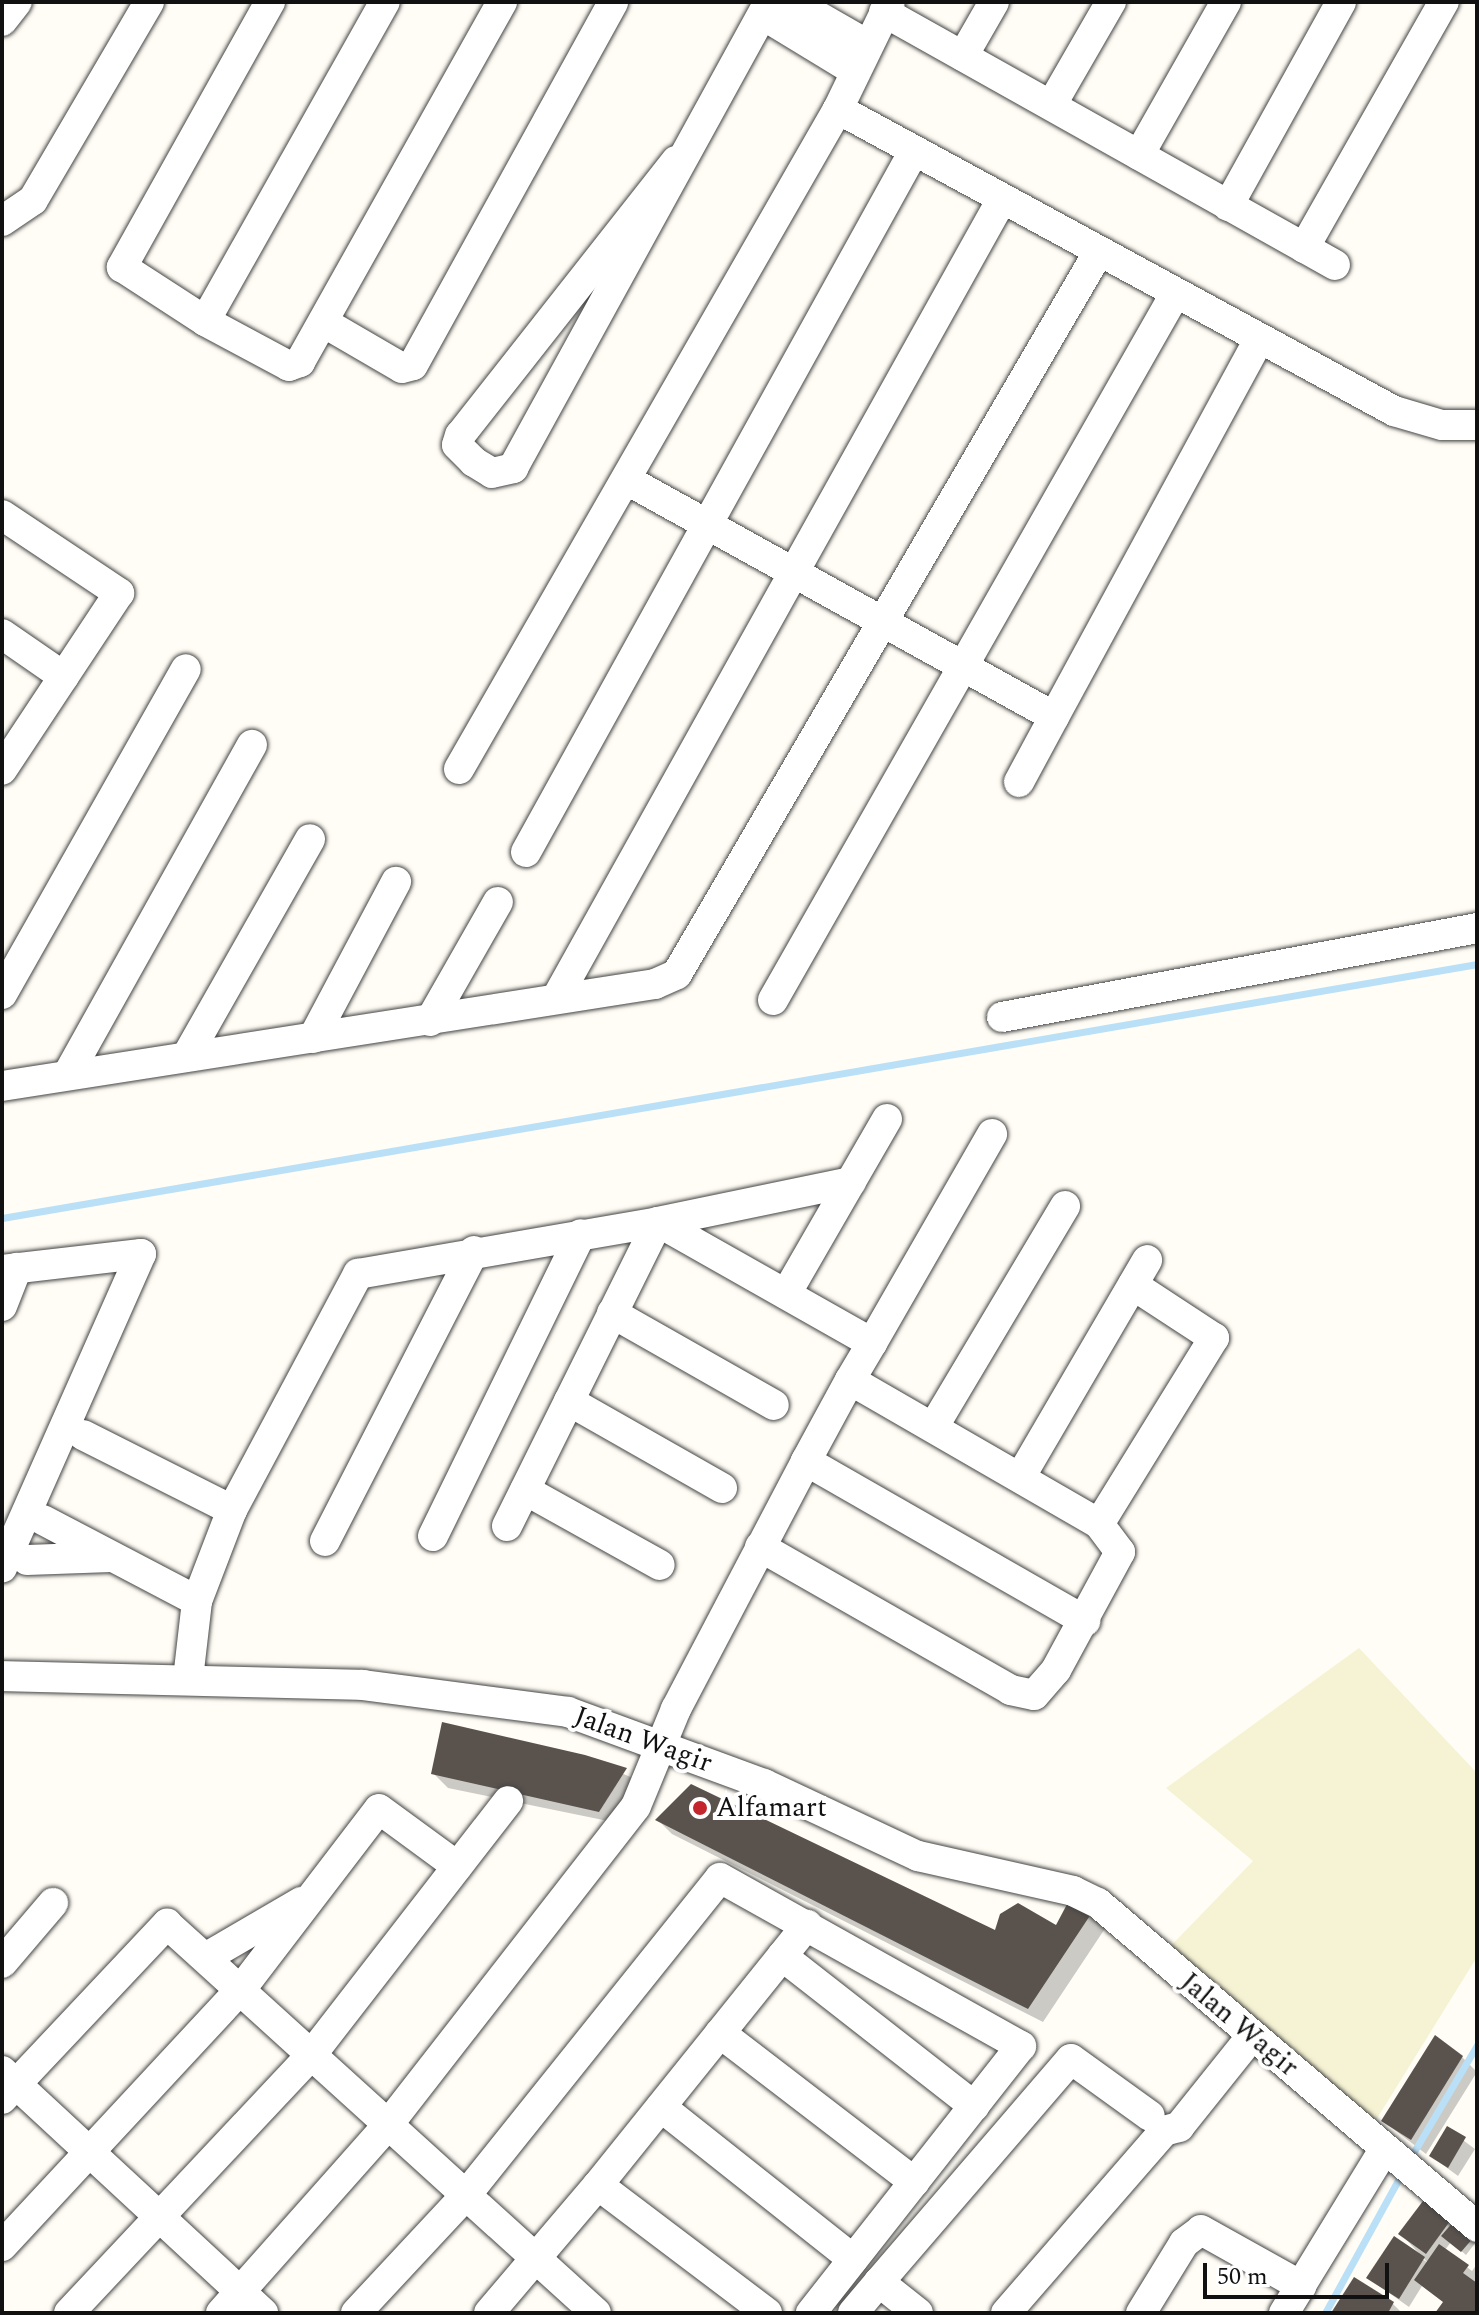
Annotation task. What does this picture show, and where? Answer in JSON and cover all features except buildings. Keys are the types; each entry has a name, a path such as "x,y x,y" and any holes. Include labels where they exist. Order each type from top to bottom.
{"street":[{"path":"2,21 17,2"},
{"path":"2,221 33,200 149,2"},
{"path":"270,2 122,267 205,321 289,366 300,362 502,2"},
{"path":"205,321 385,2"},
{"path":"323,322 402,368 413,365 613,2"},
{"path":"793,2 862,58"},
{"path":"963,56 994,2"},
{"path":"1052,104 1111,2"},
{"path":"1139,155 1226,2"},
{"path":"1228,206 1341,2"},
{"path":"1304,248 1444,2"},
{"path":"459,769 838,109 887,7 963,56 1335,265"},
{"path":"676,161 460,435 457,445 474,462 492,473 513,468 676,161 766,8 862,58"},
{"path":"838,109 1098,253 1406,416 1477,425"},
{"path":"526,852 710,527 914,151"},
{"path":"556,999 797,575 1002,199"},
{"path":"2,1086 188,1054 430,1021 677,974 1098,253"},
{"path":"773,1000 964,673 1175,294"},
{"path":"1019,782 1259,339"},
{"path":"627,480 964,673 1054,717"},
{"path":"2,515 119,593 5,761"},
{"path":"2,634 64,677"},
{"path":"2,994 186,669"},
{"path":"68,1074 252,745"},
{"path":"188,1054 310,839"},
{"path":"313,1038 396,882"},
{"path":"430,1021 498,902"},
{"path":"1002,1017 1477,928"},
{"path":"786,1294 887,1119"},
{"path":"231,2303 387,2126 636,1806 662,1746 760,1547 850,1380 992,1134"},
{"path":"188,1679 197,1601 232,1510 358,1274 474,1251 658,1222 851,1182"},
{"path":"934,1426 1065,1206"},
{"path":"658,1222 872,1343"},
{"path":"507,1526 658,1222"},
{"path":"433,1536 581,1234"},
{"path":"325,1541 474,1251"},
{"path":"2,1306 10,1269 141,1254 14,1564 113,1557"},
{"path":"1021,1476 1140,1272 1214,1338 1099,1524"},
{"path":"612,1313 774,1405"},
{"path":"760,1547 1025,1695 1045,1688 1085,1621 1120,1552 1099,1524 1021,1476 850,1380"},
{"path":"569,1401 722,1488"},
{"path":"83,1435 232,1510"},
{"path":"806,1461 1085,1621"},
{"path":"525,1490 660,1565"},
{"path":"43,1520 197,1601"},
{"name":"Jalan Wagir","path":"2,1676 188,1679 488,1697 568,1712 764,1784 918,1856 1098,1903 1477,2227"},
{"path":"69,2313 312,2054 508,1801"},
{"path":"2,2246 92,2153 242,1988 379,1809 457,1866"},
{"path":"356,2313 466,2195 720,1878 1021,2046 811,2313"},
{"path":"207,1957 313,1895"},
{"path":"2,1963 53,1903"},
{"path":"263,2313 231,2303 160,2216 92,2153 7,2085 159,1925 176,1929 387,2126 596,2313"},
{"path":"489,2313 538,2260 807,1925"},
{"path":"782,1956 974,2106"},
{"path":"720,2033 914,2182"},
{"path":"1030,2313 1177,2144 1179,2127 1252,2036"},
{"path":"853,2313 1071,2059 1150,2116"},
{"path":"661,2107 853,2259"},
{"path":"1006,2313 1164,2131 1179,2127"},
{"path":"1284,2313 1388,2151"},
{"path":"598,2185 767,2313"},
{"path":"1141,2313 1184,2243 1201,2230 1301,2290"},
{"path":"879,2282 918,2313"}],"shaded area":[{"path":"1359,1648 1477,1773 1477,1957 1368,2133 1160,1957 1253,1861 1166,1788"}],"waterway":[{"path":"2,1218 1477,964"},
{"path":"1409,2160 1477,2045"},
{"path":"1325,2313 1403,2171"}],"place":[{"name":"Alfamart","path":"700,1808"}]}
